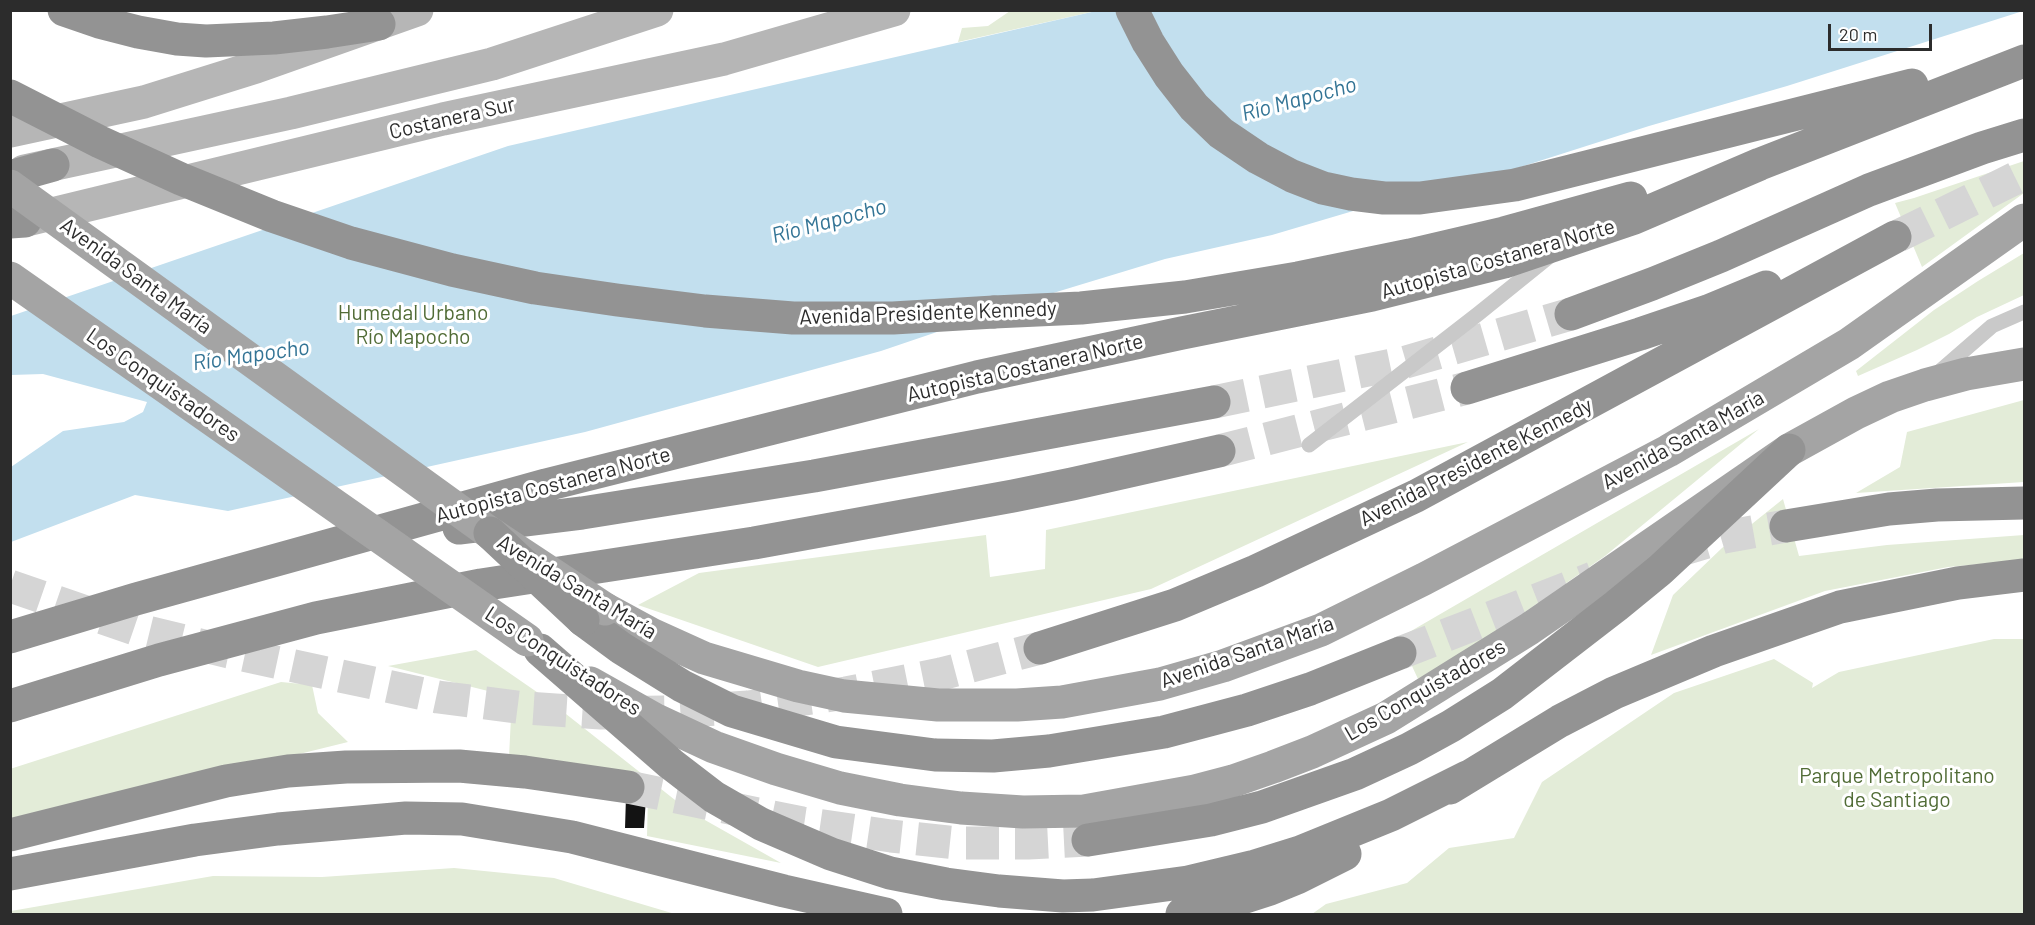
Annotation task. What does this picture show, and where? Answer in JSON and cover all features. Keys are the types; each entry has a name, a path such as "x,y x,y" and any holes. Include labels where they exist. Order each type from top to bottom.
{"highway":[{"path":"64,10 138,32 177,39 206,41 274,38 379,24"},
{"path":"1132,10 1148,42 1169,75 1194,107 1221,133 1258,158 1292,176 1323,188 1384,198 1420,198 1515,185 2025,59"},
{"name":"Autopista Costanera Norte","path":"10,637 136,599 546,485 977,377 1182,333 1372,296 1439,280 1569,241 1634,218 1760,164 2025,59"},
{"name":"Avenida Presidente Kennedy","path":"10,96 171,175 272,216 351,243 452,270 536,288 705,311 771,316 893,318 1081,308 1185,297 1298,278 1410,255 1504,233 1760,164"},
{"path":"1571,314 1721,256 1869,189 2025,135"},
{"path":"10,176 53,165"},
{"name":"Avenida Presidente Kennedy","path":"1040,648 1175,604 1256,571 1416,496 1896,236 1698,314 1467,388"},
{"path":"338,542 582,513 814,476 1214,402"},
{"path":"1088,840 1211,820 1262,807 1355,774 1430,737 1502,694 1616,606 1660,570 1789,450"},
{"path":"10,706 159,660 316,618 481,585 754,543 1013,496 1219,451"},
{"path":"1785,526 1889,509 1937,505 2025,503"},
{"path":"490,533 594,614 621,648 682,686 732,711 836,742 882,750 935,755 993,756 1049,751 1164,732 1299,693 1400,653"},
{"path":"1182,915 1270,889 1304,875 1346,853 1560,721 1614,693 1723,647 1840,607 1958,583 2025,575"},
{"path":"534,645 690,780 714,797 761,824 831,854 924,881 1037,895 1093,895 1188,882 1255,866 1332,840 1391,815 1467,777"},
{"path":"10,835 226,780 288,771 346,767 459,766 525,772 628,787"},
{"path":"10,874 195,840 278,829 406,818 462,819 572,837 886,915"}],"main road":[{"path":"10,131 144,102 256,67 417,10"},
{"name":"Costanera Sur","path":"53,165 291,113 492,64 657,10"},
{"name":"Costanera Sur","path":"15,222 443,119 724,59 890,12"},
{"name":"Avenida Santa María","path":"10,186 490,533"},
{"name":"Avenida Santa María","path":"594,614 651,634 704,658 798,686 844,696 938,705 1017,705 1062,702 1160,684 1222,666 1321,630 1668,452 1849,344 2025,220"},
{"name":"Los Conquistadores","path":"10,278 534,645 605,692 654,719 714,747 776,770 840,788 900,800 961,808 1023,812 1084,811 1173,796 1233,781 1312,752 1386,718 1529,628 1789,450 1856,413 1890,397 1925,385 1966,374 2025,363"}],"lane":[{"path":"1309,445 1569,241"},
{"path":"1925,385 1992,326 2025,312"}],"green space":[{"path":"1010,11 1096,11 958,42 962,28 988,26"},
{"path":"2024,161 2024,193 1922,267 1895,203"},
{"path":"2024,253 2024,295 1977,317 1917,350 1858,376 1856,371 1934,310"},
{"path":"2024,400 2024,482 1856,493 1900,467 1907,432"},
{"path":"1759,429 1605,556 1479,644 1418,679 1399,638"},
{"path":"1468,442 1151,589 818,667 638,605 699,573 986,535 990,577 1045,569 1046,530"},
{"path":"1783,499 1799,556 1887,545 2024,535 2024,560 1948,567 1825,591 1651,655 1673,595 1722,548"},
{"name":"Parque Metropolitano de Santiago","path":"1994,639 2024,639 2024,914 1312,914 1326,904 1407,883 1449,848 1514,838 1542,782 1674,693 1774,659 1813,683 1812,688 1839,672"},
{"path":"476,650 547,699 689,811 781,863 647,836 648,797 630,795 509,757 512,697 388,666"},
{"path":"281,682 312,685 318,713 348,742 11,825 10,769"},
{"path":"454,868 554,878 675,914 11,914 11,911 213,876 322,877"}],"water":[{"name":"Humedal Urbano Río Mapocho","path":"1096,11 2023,11 1508,171 1370,206 1272,235 1165,259 1040,297 881,351 585,432 228,511 135,495 11,542 11,467 63,431 124,422 143,412 147,402 43,374 11,375 11,316 508,146"}],"building":[{"path":"626,797 646,798 644,828 625,828"}],"tunnel":[{"path":"1898,236 2024,174"},
{"path":"1214,402 1406,362 1571,314"},
{"path":"1219,451 1467,388"},
{"path":"1674,552 1724,537 1786,526"},
{"path":"1400,653 1593,578"},
{"path":"10,586 135,629 229,652 438,697 525,708 601,713 673,712 748,707 846,693 941,674 1040,648"},
{"path":"628,787 802,823 891,836 957,843 1088,840"}],"water label":[{"name":"Río Mapocho","path":"1299,99"},
{"name":"Río Mapocho","path":"829,221"},
{"name":"Río Mapocho","path":"251,355"}]}
